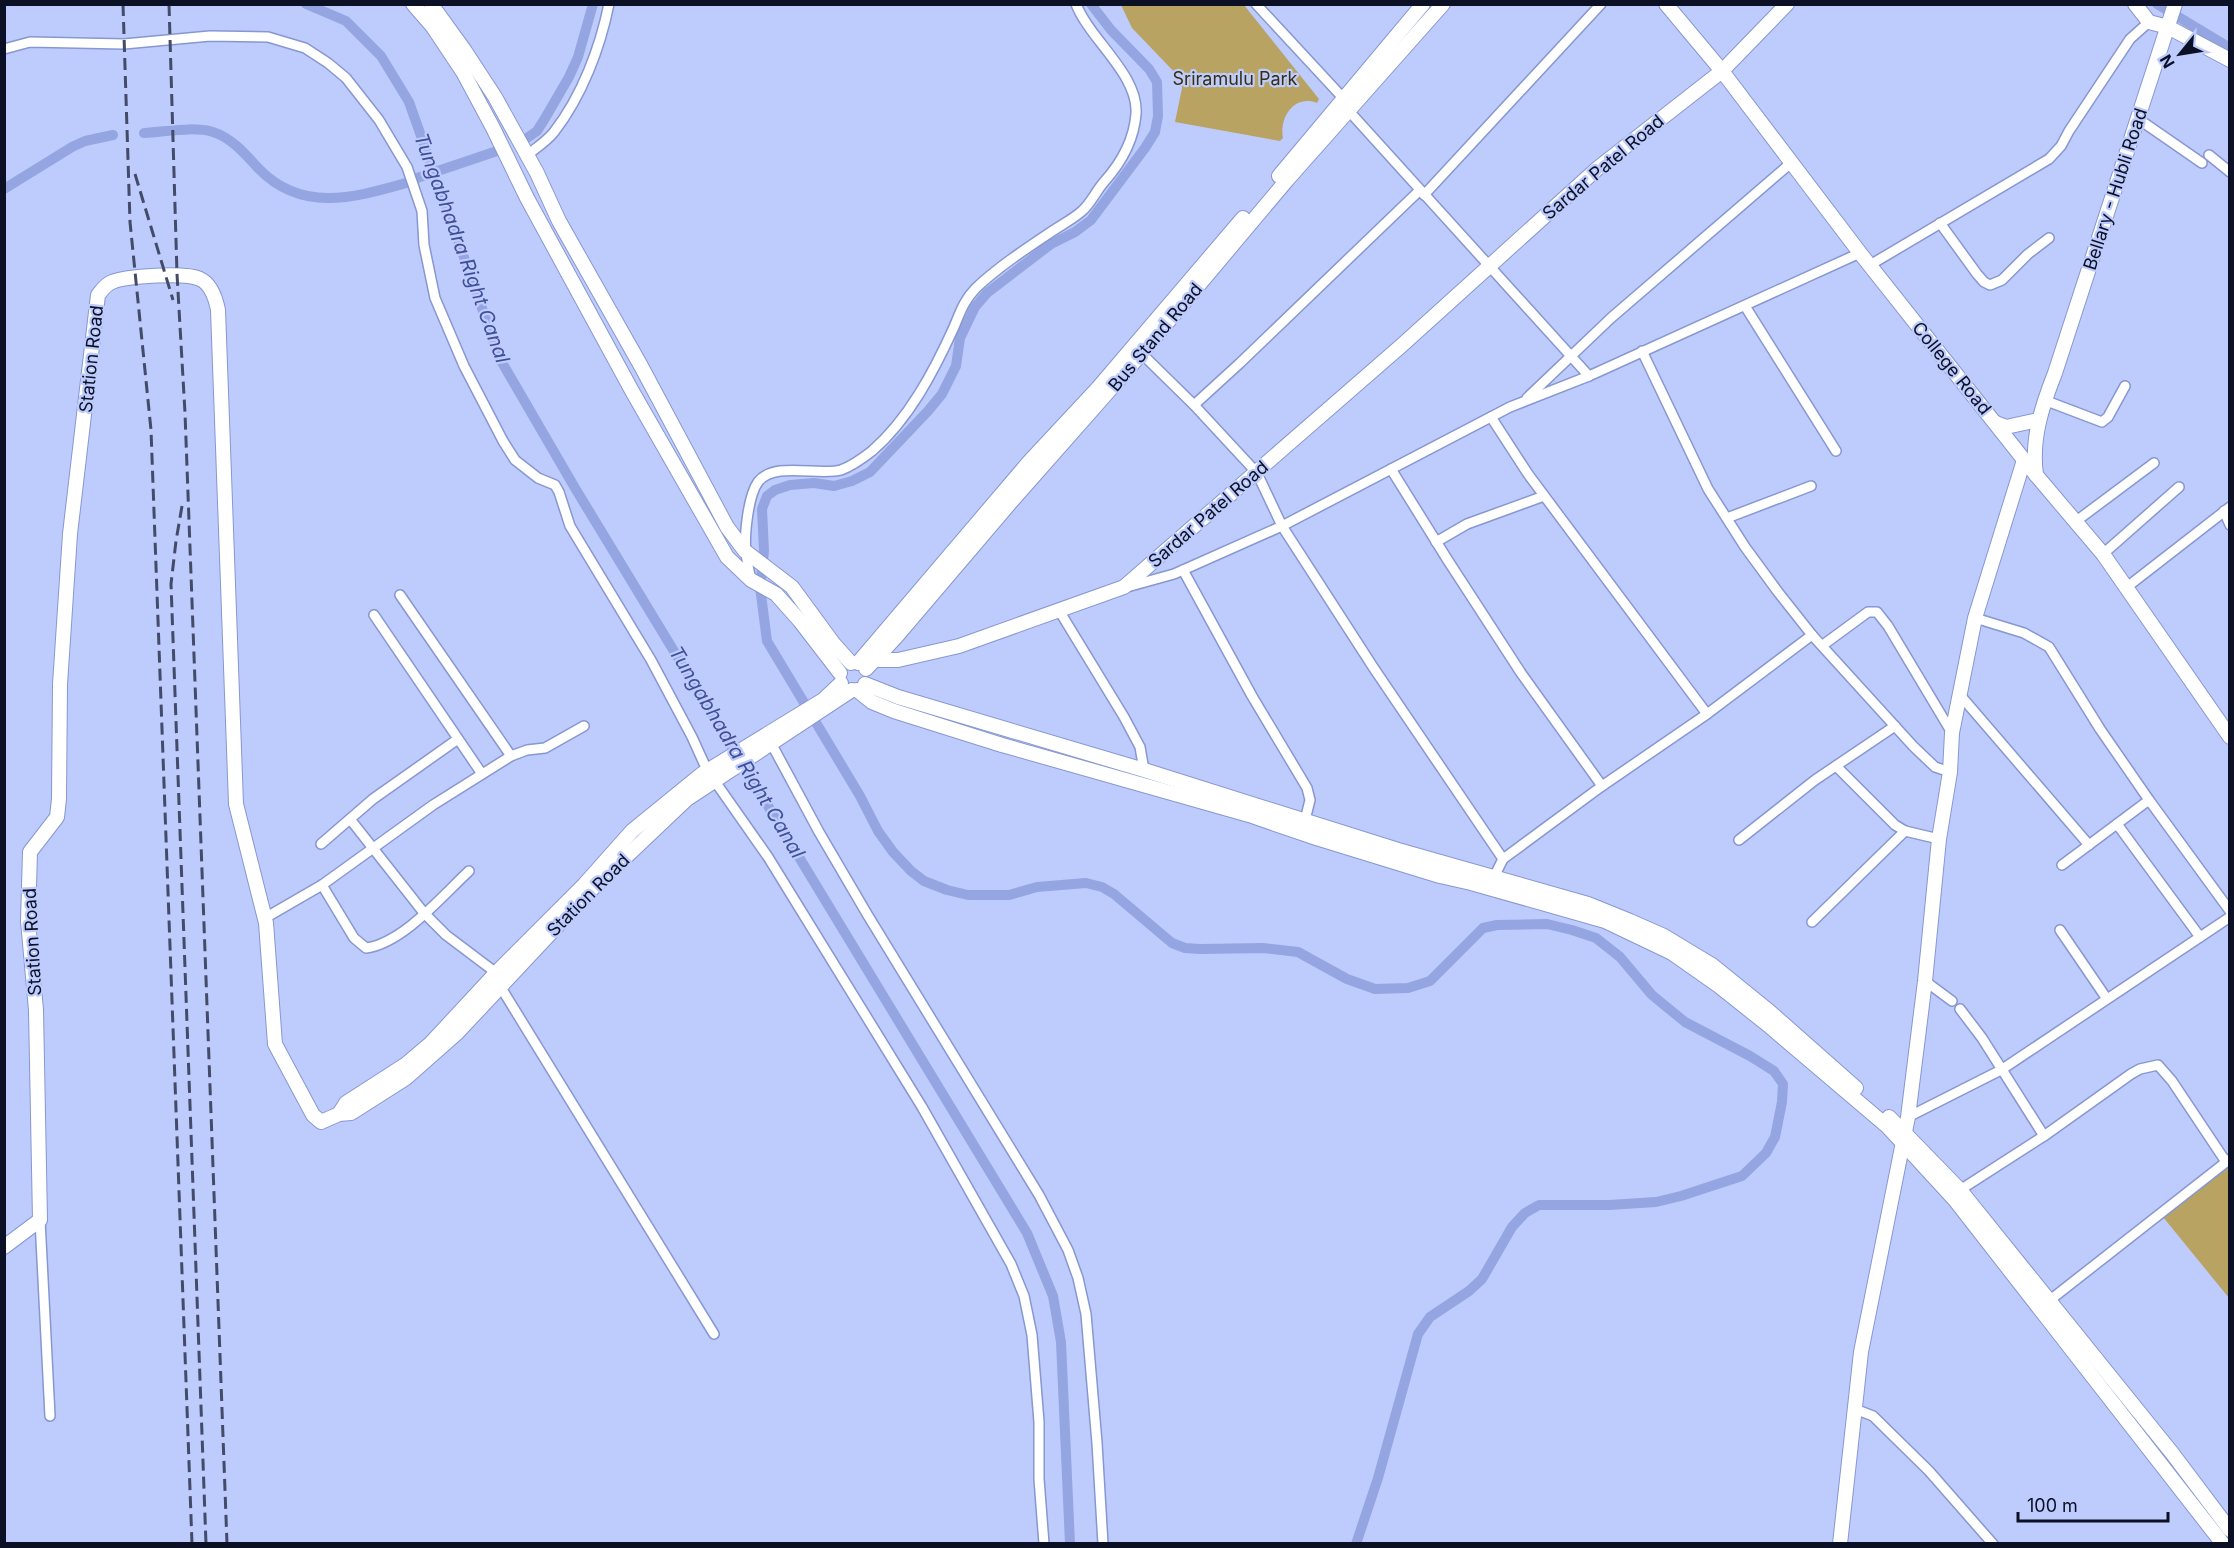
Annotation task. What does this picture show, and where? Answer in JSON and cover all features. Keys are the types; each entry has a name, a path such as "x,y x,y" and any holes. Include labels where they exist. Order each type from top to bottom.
{"street":[{"path":"414,4 433,27 463,72 527,198 632,391 727,556 753,581 776,594 851,684 872,702 1002,746 1249,815 1370,855 1605,921 1672,953 1719,986 1888,1127 1904,1130 2001,1070 2229,917"},
{"path":"431,4 495,97 537,173 559,221 641,366 727,527 750,554 788,582 833,643 862,664 867,680 851,684 825,704 713,773"},
{"path":"526,156 554,132 577,94 597,49 609,4"},
{"path":"753,581 750,554 751,498 756,485 762,478 784,471 816,472 842,469 872,451 901,421 926,384 964,301 976,287 1017,255 1082,211 1118,167 1130,141 1136,117 1132,92 1122,71 1103,48 1076,4"},
{"path":"1256,4 1488,267 1589,376"},
{"name":"Bus Stand Road","path":"851,684 844,666 862,664 1029,462 1137,350 1346,105 1423,4"},
{"name":"Bus Stand Road","path":"1346,105 1443,4"},
{"path":"1194,405 1422,192 1601,4"},
{"name":"College Road","path":"1666,4 1722,71 1860,253 2024,460 2103,554 2229,737"},
{"name":"Sardar Patel Road","path":"862,664 898,660 959,646 1124,587 1257,473 1598,168 1722,71 1787,4"},
{"path":"2135,4 2149,22 2169,25 2229,60"},
{"name":"Bellary - Hubli Road","path":"2036,475 2033,453 2038,420 2175,4"},
{"path":"1870,264 2049,159 2061,146 2130,39 2149,22"},
{"path":"4,49 30,42 124,44 210,36 268,37 305,48 346,78 379,120 407,167 422,211 424,245 435,298 483,404 515,460 538,477 555,485 560,492 570,526 651,660 692,737 922,1107 992,1227 1019,1280 1029,1314 1032,1335 1039,1422 1039,1479 1044,1544"},
{"path":"2137,118 2229,172"},
{"path":"1524,401 1611,318 1792,162"},
{"path":"1940,223 1977,274 1990,285 2002,280 2028,254 2049,238"},
{"path":"1124,587 1183,570 1282,526 1524,401 1589,376 1860,253"},
{"name":"Station Road","path":"40,1220 36,1010 28,921 30,852 57,818 60,684 70,534 98,295 112,281 177,273 201,279 212,292 218,310 236,804 265,918 275,1044 316,1119 324,1122 339,1114 346,1103 405,1065 431,1043 501,980 632,831 713,773"},
{"path":"1745,306 1836,451"},
{"path":"1137,350 1194,405 1257,473 1282,526 1373,667 1503,858"},
{"path":"1642,351 1708,489 1778,592 1812,634 1895,726 1935,767 1950,772"},
{"path":"2044,400 2102,422 2108,417 2125,386"},
{"path":"1491,417 1528,474 1707,714"},
{"path":"1996,423 2006,427 2038,420"},
{"path":"1840,1544 1861,1352 1904,1130 1925,981 1939,839 1950,772 1952,733 1975,618 2024,460"},
{"path":"2075,522 2154,463"},
{"path":"1391,469 1521,673 1602,786"},
{"path":"1727,518 1811,486"},
{"path":"2103,554 2180,487"},
{"path":"1436,542 1467,524 1544,496"},
{"path":"2227,509 2229,525"},
{"path":"2127,587 2227,509"},
{"path":"1183,570 1252,696 1307,788 1311,800 1305,820"},
{"path":"400,595 511,756"},
{"path":"1059,612 1124,717 1140,747 1144,770"},
{"path":"1823,645 1868,612 1877,612 1888,626 1952,733"},
{"path":"374,615 482,774"},
{"path":"1975,618 2024,633 2049,647 2100,729 2229,910"},
{"path":"1494,877 1503,858 1707,714 1812,634"},
{"path":"851,684 1588,904 1665,936 1712,965 1770,1012 1904,1130 1960,1190 2223,1544"},
{"path":"1960,695 2089,845"},
{"path":"265,918 322,885 433,805 511,756 527,750 545,748 584,726"},
{"path":"1739,840 1836,766 1895,726"},
{"path":"321,844 398,781 458,739"},
{"path":"764,743 1039,1195 1068,1251 1078,1278 1090,1343 1103,1544"},
{"path":"1836,766 1890,821 1905,831 1939,839"},
{"path":"2062,864 2149,800"},
{"path":"350,819 424,913 501,980 714,1334"},
{"path":"2116,824 2200,937"},
{"path":"1812,922 1905,831"},
{"path":"322,885 354,938 366,948 389,941 424,913 469,871"},
{"path":"2060,930 2107,999"},
{"path":"1925,981 1952,1001"},
{"path":"1960,1009 1982,1038 2043,1136"},
{"path":"1960,1190 2140,1069 2158,1065 2172,1081 2228,1161 2044,1304"},
{"path":"1904,1130 1955,1200 2172,1454 2229,1530"},
{"path":"4,1247 40,1220"},
{"path":"40,1220 50,1416"},
{"path":"1856,1409 1873,1416 1929,1471 1993,1544"}],"green space":[{"name":"Sriramulu Park","path":"1121,5 1244,5 1319,99 1317,103 1301,102 1290,110 1283,123 1283,138 1280,141 1175,122 1182,88 1181,79 1132,28"},
{"path":"2229,1164 2229,1298 2163,1217"}],"waterway":[{"name":"Tungabhadra Right Canal","path":"306,4 346,21 381,56 409,102 500,359 575,488 1027,1233 1053,1296 1061,1342 1070,1544"},
{"path":"527,138 537,131 569,77 578,57 593,4"},
{"path":"1091,4 1111,30 1149,69 1157,82 1158,116 1155,132 1145,148 1091,220 1075,232 1051,244 987,293 975,307 960,338 956,366 942,394 870,472 852,481 834,486 814,483 790,485 775,490 767,496 762,509 764,551 760,587 767,641 860,796 878,831 911,871 924,881 947,890 968,895 1009,895 1037,887 1086,883 1102,887 1114,894 1172,943 1185,948 1263,948 1298,952 1347,979 1375,989 1408,988 1430,981 1483,928 1497,925 1547,924 1572,930 1596,938 1620,957 1652,995 1685,1022 1774,1071 1783,1084 1775,1137 1766,1153 1742,1176 1656,1202 1539,1205 1525,1213 1512,1227 1482,1279 1469,1291 1430,1317 1418,1334 1378,1478 1356,1544"},
{"path":"2157,4 2230,48"},
{"path":"144,133 188,129 213,132 232,143 276,183 294,192 312,197 331,198 370,193 410,182"},
{"path":"4,189 72,147 85,141 113,135"},
{"path":"417,178 500,150"}],"railway":[{"path":"123,4 130,222 151,430 192,1544"},
{"path":"169,4 177,274 185,413 227,1544"},
{"path":"135,174 173,300"},
{"path":"182,506 171,584 206,1544"}]}
